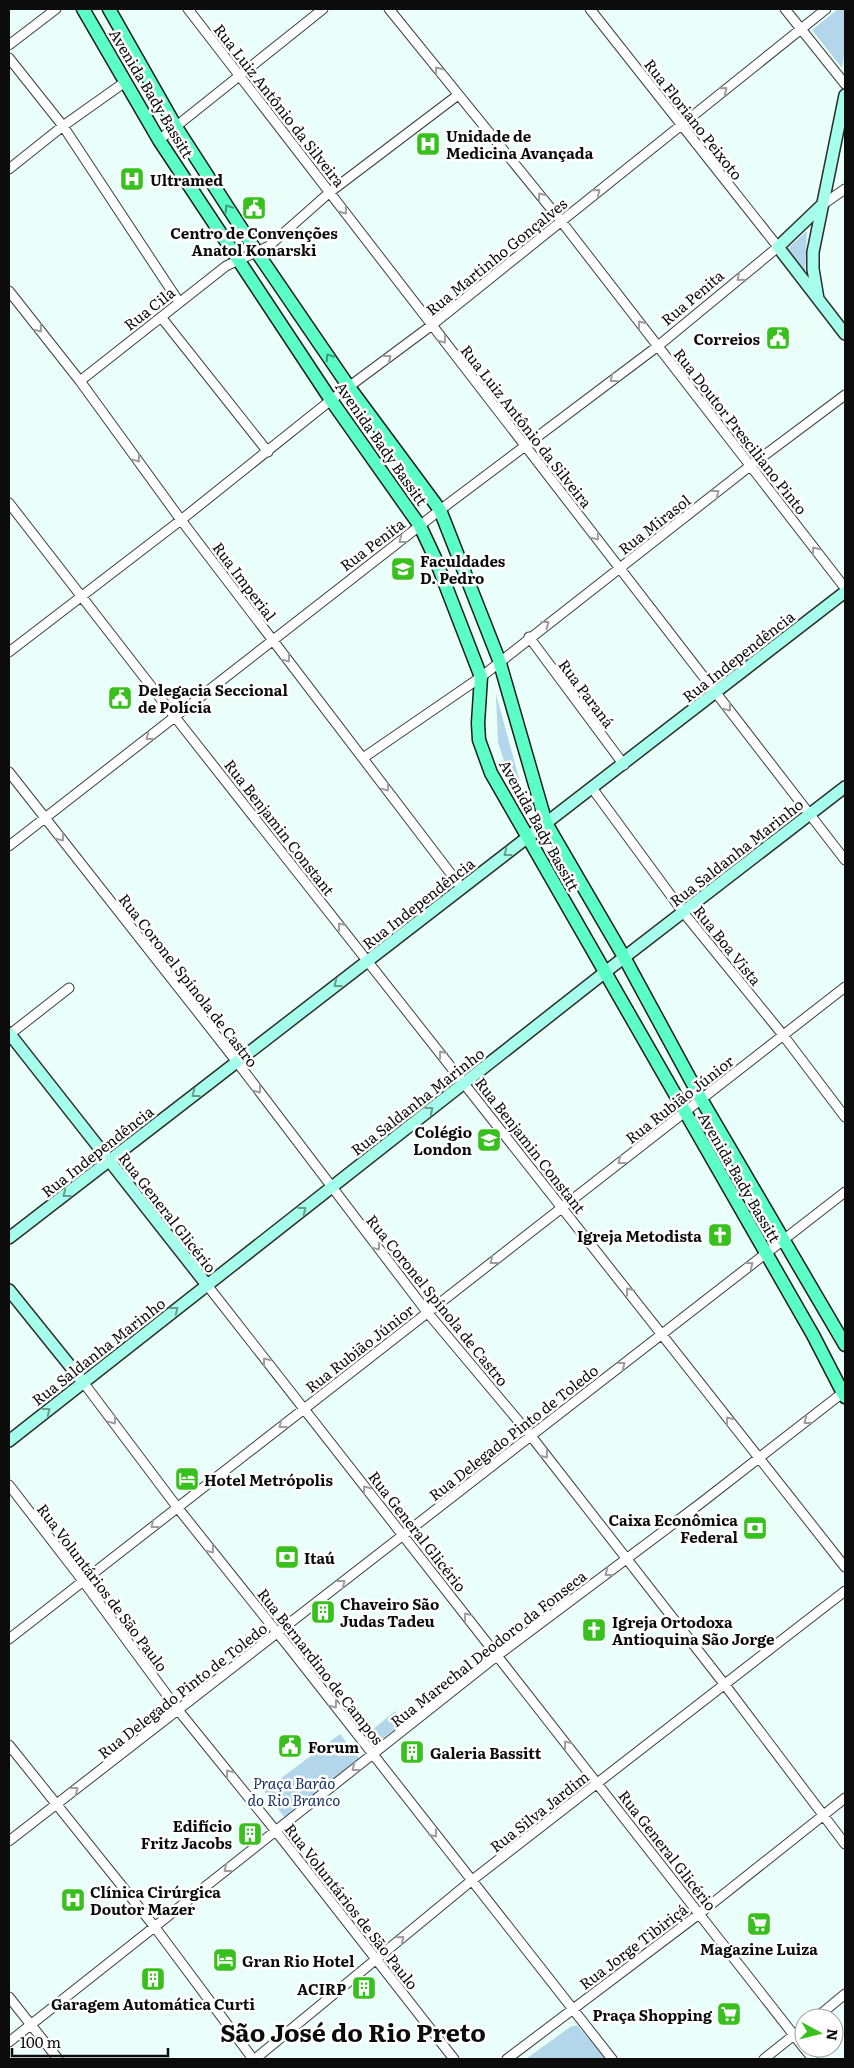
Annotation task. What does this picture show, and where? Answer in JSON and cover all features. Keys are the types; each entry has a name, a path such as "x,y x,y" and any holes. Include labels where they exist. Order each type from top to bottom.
{"main road":[{"name":"Avenida Bady Bassitt","path":"82,9 159,140 331,400 420,526 435,558 481,676 479,740 491,773 604,973 643,1036 845,1394"},
{"name":"Avenida Bady Bassitt","path":"109,9 176,127 256,251 348,388 440,510 500,660 546,823 624,958 701,1099 845,1345"}],"street":[{"path":"9,44 56,9"},
{"name":"Rua Luiz Antônio da Silveira","path":"188,9 845,860"},
{"path":"159,140 323,9"},
{"name":"Rua Doutor Presciliano Pinto","path":"389,9 561,221 845,590"},
{"name":"Rua Floriano Peixoto","path":"590,9 778,246"},
{"path":"785,9 845,84"},
{"name":"Rua Martinho Gonçalves","path":"9,652 268,452 331,400 432,325 826,9"},
{"path":"9,58 62,126 180,302"},
{"path":"9,169 62,126 125,82"},
{"name":"Rua Cila","path":"80,381 161,316 237,259 269,246 330,192 458,95"},
{"path":"818,299 813,269 813,252 845,95"},
{"name":"Rua Penita","path":"9,846 272,639 658,346 778,246 822,205 845,189"},
{"path":"778,246 845,334"},
{"name":"Rua Imperial","path":"9,291 80,381 181,520 461,887"},
{"path":"161,316 268,452"},
{"name":"Rua Mirasol","path":"363,758 481,676 750,466 845,395"},
{"name":"Rua Benjamin Constant","path":"9,503 175,717 845,1567"},
{"name":"Rua Independência","path":"9,1238 461,887 624,765 845,590"},
{"name":"Rua Paraná","path":"529,637 624,765"},
{"name":"Rua Coronel Spínola de Castro","path":"9,772 236,1062 427,1312 531,1436 725,1685 845,1844"},
{"name":"Rua Boa Vista","path":"592,788 684,912 783,1035 845,1117"},
{"name":"Rua Saldanha Marinho","path":"9,1441 604,973 845,788"},
{"name":"Rua Rubião Júnior","path":"9,1639 845,987"},
{"path":"9,1034 69,988"},
{"name":"Rua General Glicério","path":"9,1034 498,1655 794,2035"},
{"name":"Rua Delegado Pinto de Toledo","path":"9,1841 845,1192"},
{"name":"Rua Bernardino de Campos","path":"9,1290 83,1382 177,1508 278,1633 612,2059"},
{"name":"Rua Marechal Deodoro da Fonseca","path":"9,2042 498,1655 845,1394"},
{"name":"Rua Voluntários de São Paulo","path":"9,1485 83,1581 178,1710 276,1830 375,1960 454,2059"},
{"name":"Rua Silva Jardim","path":"255,2059 596,1783 845,1591"},
{"path":"9,1745 55,1805 154,1926 255,2059"},
{"name":"Rua Jorge Tibiriçá","path":"507,2059 699,1914 845,1798"},
{"path":"828,2008 845,1994"},
{"path":"9,1998 32,2024 58,2059"},
{"path":"764,2059 794,2035"}],"green space":[{"path":"838,9 845,9 845,51 842,68 812,30"},
{"path":"807,231 805,275 787,249"},
{"path":"496,694 526,804 508,772 498,743"},
{"path":"395,1711 402,1723 375,1745 366,1735"},
{"name":"Praça Barão do Rio Branco","path":"340,1734 360,1760 285,1818 264,1791"},
{"path":"577,2025 606,2059 526,2059 570,2027"}],"place":[{"name":"Unidade de Medicina Avançada","path":"428,144"},
{"name":"Ultramed","path":"132,179"},
{"name":"Centro de Convenções Anatol Konarski","path":"254,208"},
{"name":"Correios","path":"778,338"},
{"name":"Faculdades D. Pedro","path":"403,569"},
{"name":"Delegacia Seccional de Polícia","path":"120,698"},
{"name":"Colégio London","path":"489,1140"},
{"name":"Igreja Metodista","path":"720,1235"},
{"name":"Hotel Metrópolis","path":"187,1479"},
{"name":"Caixa Econômica Federal","path":"755,1528"},
{"name":"Itaú","path":"287,1557"},
{"name":"Chaveiro São Judas Tadeu","path":"323,1612"},
{"name":"Igreja Ortodoxa Antioquina São Jorge","path":"594,1630"},
{"name":"Forum","path":"290,1746"},
{"name":"Galeria Bassitt","path":"412,1752"},
{"name":"Edifício Fritz Jacobs","path":"250,1834"},
{"name":"Clínica Cirúrgica Doutor Mazer","path":"73,1900"},
{"name":"Magazine Luiza","path":"759,1924"},
{"name":"Gran Rio Hotel","path":"225,1960"},
{"name":"Garagem Automática Curti","path":"153,1979"},
{"name":"ACIRP","path":"364,1988"},
{"name":"Praça Shopping","path":"729,2014"}],"district":[{"name":"São José do Rio Preto","path":"353,2031"}]}
